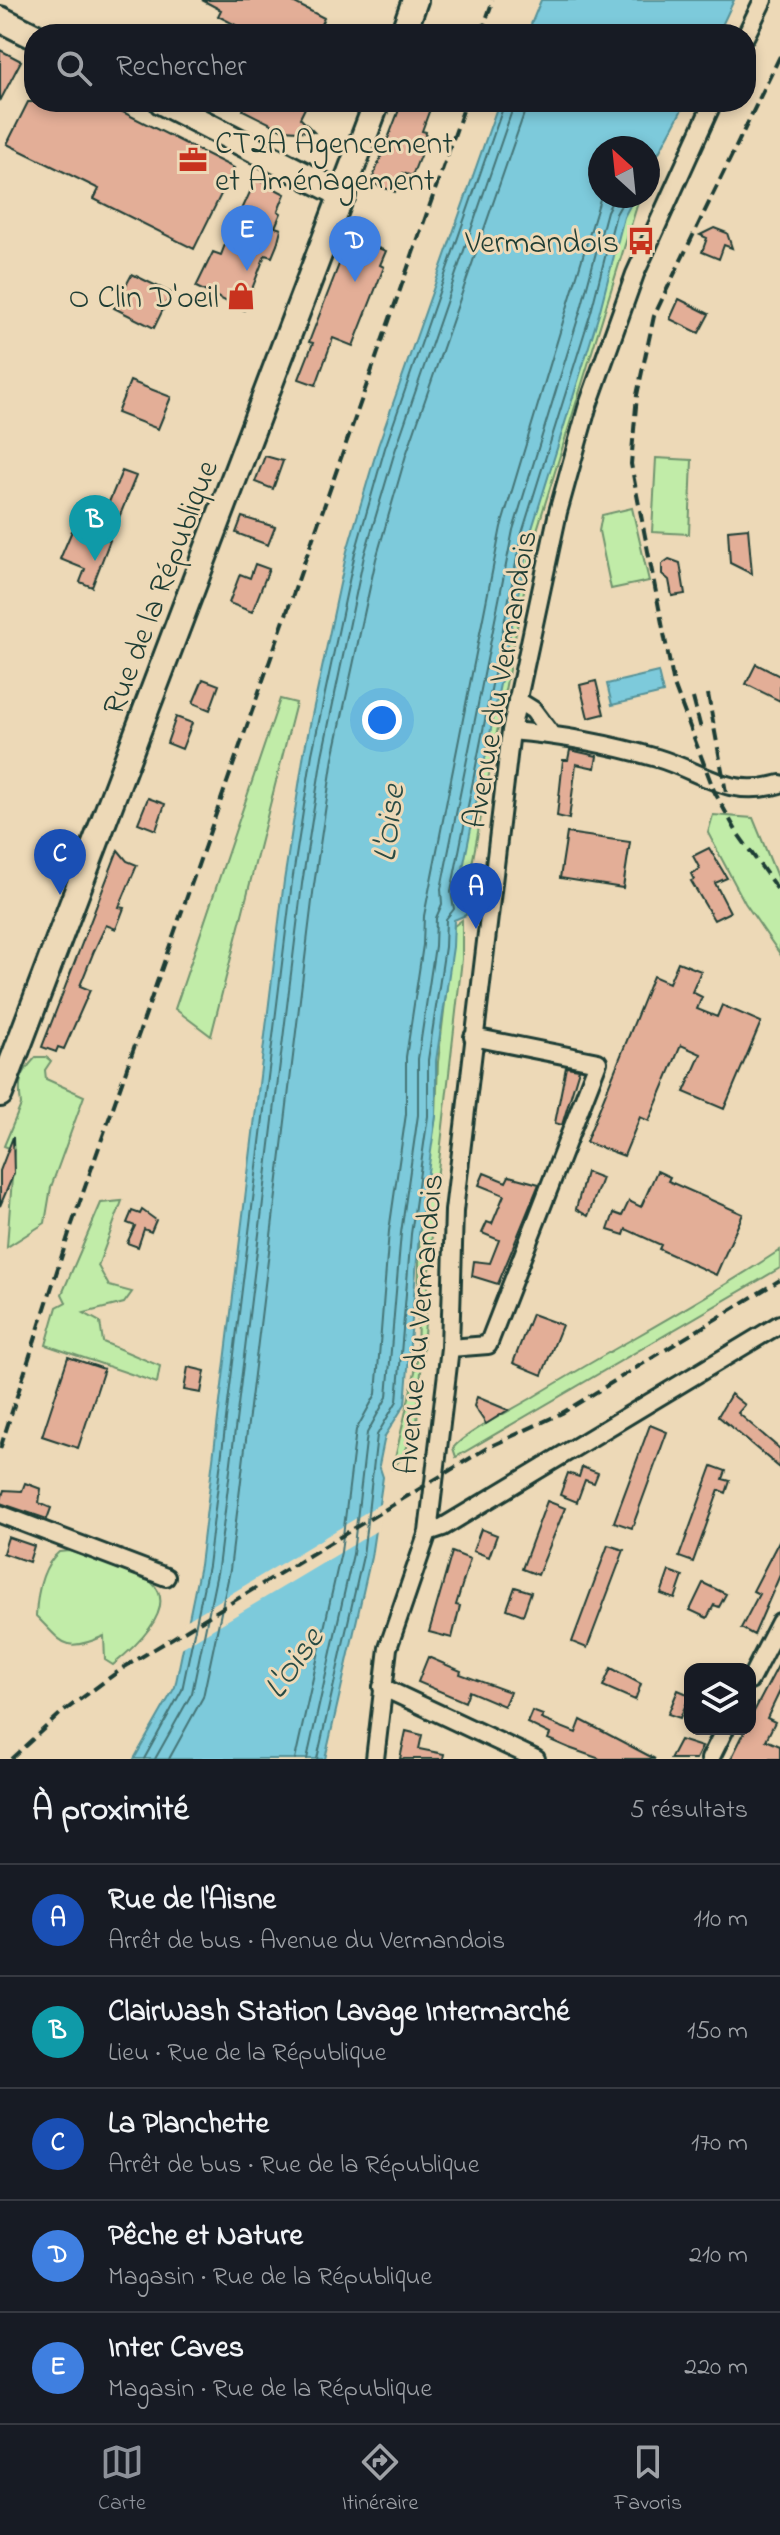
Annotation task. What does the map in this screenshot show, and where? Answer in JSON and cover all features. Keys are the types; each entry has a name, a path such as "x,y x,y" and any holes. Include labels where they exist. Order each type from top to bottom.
{"main road":[{"path":"407,24 415,0"},
{"path":"0,19 24,31"},
{"path":"181,112 343,195"},
{"name":"Rue de la République","path":"0,1094 5,1068 373,112"}],"street":[{"path":"751,24 763,0"},
{"name":"Avenue du Vermandois","path":"375,1759 388,1648 428,1532 450,1348 454,1211 473,1037 517,700 558,512 587,408 635,274 708,112"},
{"path":"517,700 533,710 551,734"},
{"path":"511,731 551,734 657,758 724,786 746,790 780,784"},
{"path":"450,1348 488,1345 598,1062 473,1037"},
{"path":"428,1532 443,1527 780,1324"},
{"path":"0,1514 166,1577"},
{"path":"756,1668 780,1622"},
{"path":"382,1687 536,1759"},
{"path":"710,1759 722,1735"}],"green space":[{"path":"626,208 636,208 533,543 465,901 456,881 519,547"},
{"path":"656,458 692,460 689,534 652,532"},
{"path":"632,508 649,581 611,589 599,531 602,515"},
{"path":"280,699 296,703 211,1036 175,1009"},
{"path":"713,815 753,818 780,884 780,954 745,903 708,833"},
{"path":"462,920 462,959 435,1197 417,1422 403,1457 393,1467 417,1363 420,1214 436,1116 438,1062 454,926"},
{"path":"36,1057 46,1057 51,1061 45,1070 46,1079 84,1096 51,1187 45,1223 7,1247 14,1150 4,1146 21,1105 21,1079"},
{"path":"122,1201 98,1266 109,1286 132,1292 124,1303 84,1313 100,1322 103,1342 160,1366 157,1383 46,1345 57,1307 66,1302 62,1294 101,1203"},
{"path":"780,1250 780,1268 456,1457 453,1448 478,1429"},
{"path":"69,1551 136,1573 152,1583 159,1593 160,1605 149,1628 113,1665 105,1660 104,1636 80,1644 65,1643 36,1616 39,1590 48,1565 59,1552"}],"water":[{"path":"541,0 734,0 723,24 531,24"},
{"name":"L'Oise","path":"495,112 681,112 660,151 660,136 588,136 588,208 629,208 530,535 458,893 467,908 466,915 454,920 453,947 436,1061 436,1116 419,1235 405,1404 385,1436 379,1465 383,1477 371,1557 325,1759 134,1759 175,1687 200,1565 284,881 304,753 347,551 378,446"},
{"path":"658,672 663,693 612,705 607,684"}],"pier":[{"path":"383,1502 378,1530 178,1650 184,1622"}],"building":[{"path":"202,0 289,0 324,18 321,24 234,24 218,16 221,10"},
{"path":"0,50 21,61 0,101"},
{"path":"24,110 123,112 234,168 194,249 94,199 99,189 7,144"},
{"path":"247,112 303,112 300,118 314,132 283,130"},
{"path":"398,112 429,112 422,131 426,132 423,148 412,176 403,173 395,192 371,183"},
{"path":"256,179 285,194 275,227 281,229 277,245 272,257 265,255 244,310 196,287 213,252 221,255 237,213 240,214"},
{"path":"714,228 727,233 732,248 724,245 719,259 702,252 707,238 700,235"},
{"path":"370,245 386,251 380,265 384,267 353,346 333,338 316,385 299,379 313,343 309,342 343,254 364,262"},
{"path":"132,274 171,293 154,328 114,308"},
{"path":"679,299 709,314 699,333 670,319"},
{"path":"130,381 171,397 158,429 117,413"},
{"path":"265,456 283,461 273,489 255,482"},
{"path":"122,471 136,476 118,520 104,514"},
{"path":"242,517 275,527 268,545 236,533"},
{"path":"74,526 110,540 92,587 80,582 85,569 60,559"},
{"path":"748,528 752,574 730,563 728,530"},
{"path":"669,559 680,563 685,594 672,596 669,580 662,574 662,564"},
{"path":"255,564 269,569 252,612 229,603 240,574 250,578"},
{"path":"756,664 780,676 780,701 746,684"},
{"path":"203,679 219,685 210,710 193,703"},
{"path":"596,681 604,714 588,718 580,685"},
{"path":"176,717 192,723 182,749 167,743"},
{"path":"570,750 597,756 595,768 576,764 569,819 557,816 563,760 568,760"},
{"path":"148,798 165,804 156,830 138,823"},
{"path":"567,833 630,842 623,888 560,878"},
{"path":"709,848 727,878 715,883 730,912 714,920 691,881 694,880 691,874 700,869 693,856"},
{"path":"118,850 127,861 137,865 119,907 124,908 116,929 106,925 80,986 90,990 64,1049 58,1047 56,1052 42,1047"},
{"path":"678,962 701,971 692,992 702,997 697,1009 717,1017 722,1005 761,1022 724,1109 684,1092 701,1054 681,1045 649,1121 640,1117 624,1156 586,1142 653,976 669,983"},
{"path":"566,1067 579,1069 562,1125 555,1123"},
{"path":"13,1137 14,1173 0,1206 0,1171"},
{"path":"657,1171 670,1177 668,1181 743,1214 716,1275 659,1249 661,1245 626,1229 624,1235 608,1230 614,1213 622,1216 629,1201 641,1207"},
{"path":"586,1172 602,1178 588,1216 576,1209"},
{"path":"484,1173 506,1182 509,1176 539,1184 498,1284 472,1276 474,1261 490,1263 499,1240 482,1233 487,1222 492,1224 504,1195 479,1185"},
{"path":"142,1210 156,1220 151,1232 144,1229 138,1247 127,1243 135,1226 127,1223 132,1211 140,1214"},
{"path":"532,1314 562,1325 542,1375 513,1363"},
{"path":"68,1357 104,1369 78,1448 42,1436"},
{"path":"188,1367 205,1371 201,1393 184,1390"},
{"path":"731,1394 745,1405 738,1413 780,1449 780,1468 718,1416"},
{"path":"477,1397 508,1410 486,1424 474,1406"},
{"path":"650,1425 667,1432 632,1528 614,1522"},
{"path":"712,1466 726,1471 723,1479 730,1481 726,1493 719,1490 693,1562 679,1557"},
{"path":"582,1467 598,1473 594,1483 585,1480 577,1502 560,1495 568,1473 579,1477"},
{"path":"25,1483 41,1489 39,1503 51,1508 47,1519 0,1503 4,1490 22,1491"},
{"path":"547,1501 565,1508 538,1575 522,1569"},
{"path":"481,1529 497,1535 489,1557 473,1551"},
{"path":"8,1537 34,1546 29,1562 3,1553"},
{"path":"780,1539 780,1575 754,1635 741,1628 759,1594 753,1591"},
{"path":"608,1545 624,1550 587,1648 572,1642"},
{"path":"452,1552 470,1559 456,1605 460,1606 452,1638 429,1632"},
{"path":"669,1571 683,1576 675,1599 661,1594"},
{"path":"703,1583 726,1594 719,1607 714,1605 707,1618 690,1610"},
{"path":"515,1587 531,1592 523,1615 507,1609"},
{"path":"428,1657 461,1671 460,1674 510,1692 504,1706 469,1691 465,1702 418,1682"},
{"path":"780,1662 780,1691 767,1718 775,1722 766,1740 780,1746 780,1759 731,1759 743,1735 756,1735 756,1708"},
{"path":"611,1668 641,1684 635,1700 603,1686"},
{"path":"678,1690 684,1692 684,1709 680,1718 668,1714"},
{"path":"532,1711 543,1715 541,1719 576,1733 581,1720 655,1759 600,1759 569,1748 548,1739 550,1734 527,1723"},
{"path":"406,1731 422,1735 419,1749 444,1754 443,1759 400,1759"},
{"path":"680,1740 702,1747 696,1759 670,1759"}],"railway":[{"path":"485,24 493,0"},
{"path":"756,106 780,56"},
{"path":"0,1449 71,1227 462,112"},
{"path":"753,112 654,316 637,395 631,464 674,685 715,793 738,834 780,893"},
{"path":"708,694 726,792"},
{"path":"693,698 701,729"},
{"path":"11,1759 60,1714 123,1668 487,1448 562,1413 780,1280"}],"place":[{"name":"CT2A Agencement et Aménagement","path":"193,160"},
{"name":"Vermandois","path":"641,241"},
{"name":"Inter Caves","path":"247,271"},
{"name":"Pêche et Nature","path":"355,282"},
{"name":"O Clin D'oeil","path":"241,296"},
{"name":"ClairWash Station Lavage Intermarché","path":"95,561"},
{"name":"La Planchette","path":"60,895"},
{"name":"Rue de l'Aisne","path":"476,929"}]}
